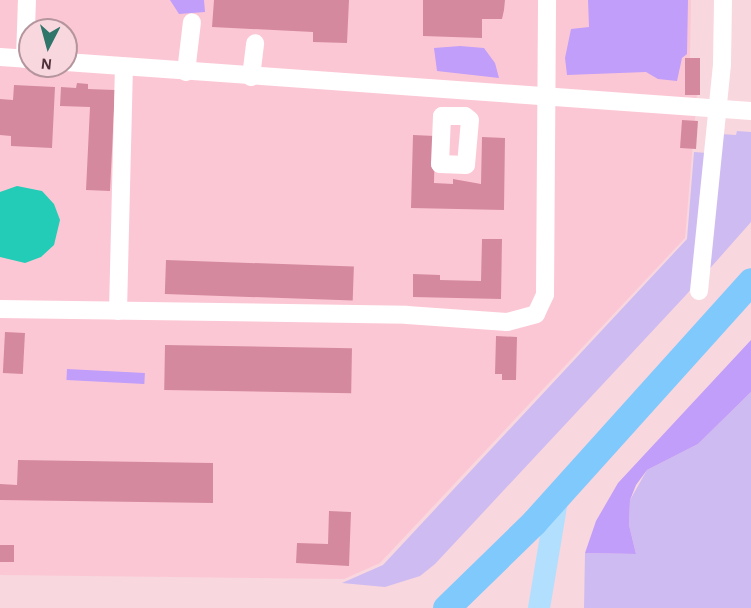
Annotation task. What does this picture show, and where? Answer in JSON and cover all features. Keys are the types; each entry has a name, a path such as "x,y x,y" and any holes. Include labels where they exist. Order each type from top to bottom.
{"highway":[{"path":"446,608 534,522 559,491 751,281"}],"main road":[{"path":"539,608 559,491"}],"lane":[{"path":"27,0 27,18"},
{"path":"0,309 406,315 507,322 537,314 545,295 547,0"},
{"path":"699,291 718,109 723,0"},
{"path":"186,72 192,22"},
{"path":"251,77 255,43"},
{"path":"0,57 18,58"},
{"path":"78,63 455,92 751,111"},
{"path":"118,311 124,67"},
{"path":"453,115 455,92"}],"shaded area":[{"path":"0,0 691,0 690,58 700,58 685,238 380,563 344,579 0,575"},
{"path":"170,0 204,0 205,12 179,14"},
{"path":"588,0 688,0 687,54 682,58 677,81 658,79 646,72 567,75 565,58 571,29 589,27"},
{"path":"460,46 484,48 495,63 499,78 437,71 434,48"},
{"path":"737,131 751,132 751,222 705,274 720,134 736,135"},
{"path":"694,152 707,153 696,283 435,564 420,576 385,587 342,583 383,565 687,239"},
{"path":"17,186 42,191 54,204 60,220 54,245 41,257 25,263 0,257 0,192"},
{"path":"751,340 751,392 698,444 647,470 636,485 630,500 629,525 636,554 585,553 596,521 618,483"},
{"path":"67,369 145,373 144,384 66,380"},
{"path":"751,392 751,608 584,608 585,553 636,554 629,525 630,500 647,470 698,444"}],"building":[{"path":"214,0 349,0 347,43 313,42 313,32 212,27"},
{"path":"423,0 505,0 502,19 482,19 482,38 423,36"},
{"path":"685,58 700,58 700,95 685,95"},
{"path":"77,83 88,84 88,89 115,90 110,191 86,190 90,107 60,106 61,87 76,88"},
{"path":"14,85 55,87 52,148 11,146 11,136 0,135 0,99 13,100"},
{"path":"682,120 698,121 696,149 680,148"},
{"path":"413,135 435,136 434,183 453,184 453,179 481,184 482,137 505,138 504,210 411,208"},
{"path":"482,239 502,239 501,299 413,297 413,274 440,275 440,280 481,281"},
{"path":"166,260 354,267 353,301 165,294"},
{"path":"5,332 25,333 23,374 3,373"},
{"path":"496,336 517,337 516,380 502,380 502,374 495,374"},
{"path":"165,345 352,348 351,393 164,390"},
{"path":"18,460 213,463 213,503 0,500 0,484 17,485"},
{"path":"329,511 351,512 349,566 296,563 297,543 328,544"},
{"path":"0,545 14,545 14,562 0,562"}]}
